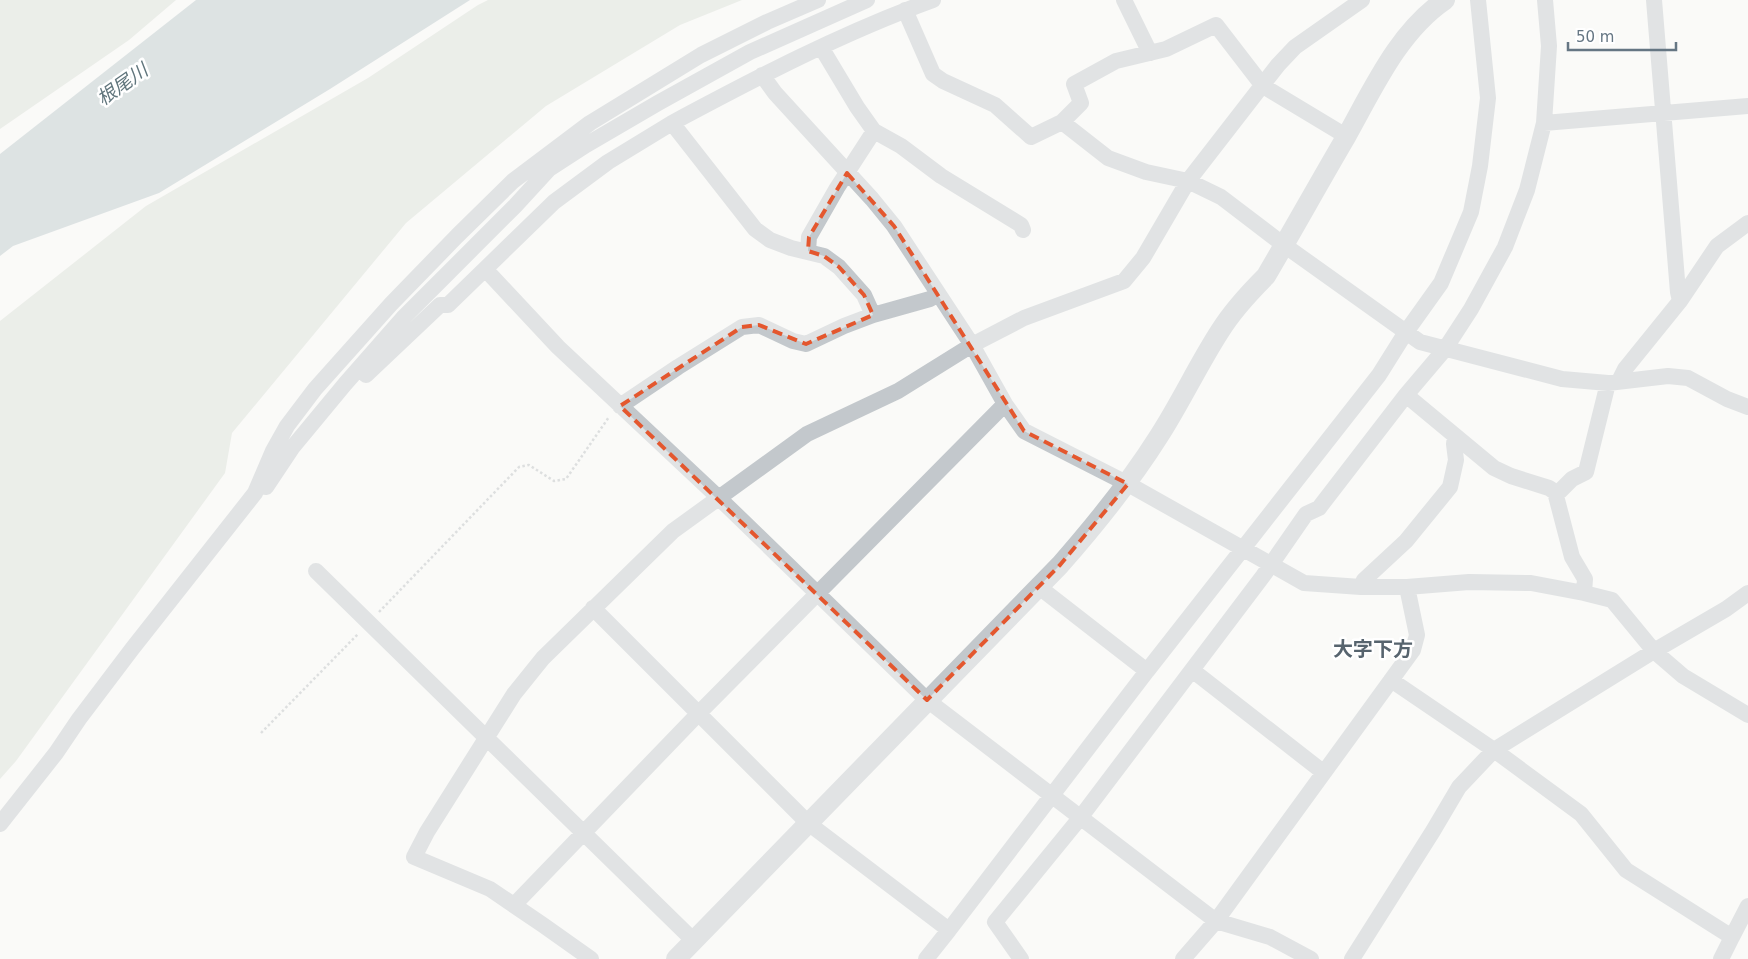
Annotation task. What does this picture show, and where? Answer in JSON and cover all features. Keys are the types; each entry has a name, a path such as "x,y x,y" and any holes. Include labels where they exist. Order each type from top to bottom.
{"street":[{"path":"0,824 132,649 255,493 273,451 287,426 315,389 391,304 457,236 513,181 590,123 702,56 767,22 818,0"},
{"path":"255,493 264,490 292,448 403,318 515,206 549,169 658,103 750,52 867,0"},
{"path":"345,384 357,383 440,305 448,305 554,202 608,162 672,123 762,75 821,47 932,0"},
{"path":"1124,0 1150,53"},
{"path":"591,959 490,889 414,857 427,832 514,694 543,658 673,531 807,434 898,391 972,345 1024,318 1124,281 1143,258 1188,181 1278,65 1296,48 1362,0"},
{"path":"676,959 1060,566 1128,484 1160,435 1220,330 1241,301 1266,276 1381,75 1403,42 1431,10 1446,0"},
{"path":"926,959 1147,671 1379,375 1440,283 1471,212 1480,166 1488,98 1478,0"},
{"path":"1021,959 995,922 1080,818 1263,576 1306,514 1319,508 1406,395 1445,349 1471,309 1505,248 1527,190 1544,123 1549,46 1545,0"},
{"path":"1654,0 1680,301"},
{"path":"905,10 932,74 995,105 1031,138 1062,122 1080,103 1074,84 1116,61 1166,50 1216,25 1263,86 1346,136"},
{"path":"821,47 874,132 900,146 941,176 1021,225 1023,230"},
{"path":"762,75 775,93 872,199 894,226 972,345 1005,404 1024,431 1128,484 1304,583 1361,587 1407,587 1469,582 1531,583 1612,600 1654,651 1683,676 1748,716"},
{"path":"1544,123 1748,106"},
{"path":"1062,122 1108,158 1146,172 1188,181 1221,197 1284,245 1420,342 1562,380 1613,382 1668,376 1688,378 1727,399 1748,407"},
{"path":"672,123 755,229 777,243 824,256 839,268 864,295 873,315"},
{"path":"808,251 810,237 847,173 874,132"},
{"path":"1554,492 1560,491 1572,479 1586,472 1613,382 1680,301 1717,246 1748,223"},
{"path":"486,270 558,347 719,498 927,700 1216,921 1270,938 1311,959"},
{"path":"620,406 742,327 759,325 793,341 806,344 873,315 930,299 938,294"},
{"path":"1406,395 1494,468 1511,476 1549,488 1554,492 1572,557 1585,579 1584,593"},
{"path":"514,905 699,713 1005,404"},
{"path":"1361,587 1364,580 1406,541 1450,488 1456,460 1455,437"},
{"path":"316,571 694,941"},
{"path":"1039,587 1147,671"},
{"path":"1183,959 1216,921 1412,650 1418,634 1407,587"},
{"path":"1352,959 1459,787 1494,750 1654,651 1726,609 1748,593"},
{"path":"593,608 808,823 949,930"},
{"path":"1192,670 1323,772"},
{"path":"1391,680 1494,750 1581,814 1626,870 1732,937"},
{"path":"1721,959 1748,906"}],"path":[{"path":"261,733 519,467 530,465 554,481 566,479 608,418 620,406"}],"highlighted area":[{"path":"847,173 894,226 1024,431 1128,484 1060,565 927,700 620,406 742,327 759,325 806,344 873,315 864,295 839,267 824,256 808,251 809,237"}],"shaded area":[{"path":"0,0 176,0 129,40 0,129"},
{"path":"488,0 742,0 680,25 546,106 406,223 232,433 225,473 16,761 0,779 0,321 146,206 368,78"}],"water":[{"name":"根尾川","path":"196,0 470,0 330,89 159,193 13,246 0,256 0,154"}],"district":[{"name":"大字下方","path":"1373,649"}]}
